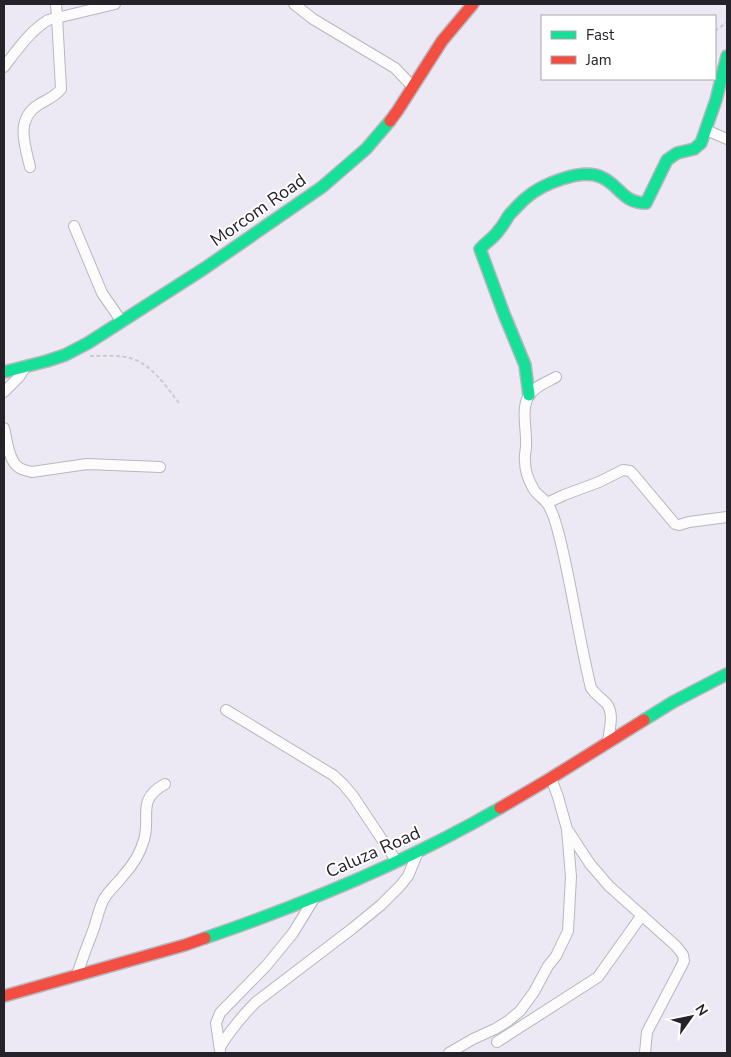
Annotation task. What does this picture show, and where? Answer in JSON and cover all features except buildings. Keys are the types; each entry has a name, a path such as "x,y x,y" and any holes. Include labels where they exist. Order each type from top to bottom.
{"street":[{"path":"30,167 23,127 26,118 30,112 61,90 56,4"},
{"path":"4,66 40,25 48,20 115,4"},
{"path":"294,4 313,19 395,68 412,87"},
{"name":"Morcom Road","path":"4,372 65,355 88,344 205,268 322,187 366,149 398,110 442,41 473,4"},
{"path":"529,396 525,365 480,249 485,242 499,232 511,213 533,192 576,176 591,174 603,178 614,185 628,200 637,204 646,203 667,160 672,155 697,148 700,143 716,100 727,56"},
{"path":"706,130 727,139"},
{"path":"74,226 102,293 122,322"},
{"path":"4,392 19,377 26,366"},
{"path":"556,377 536,388 529,396 524,413 526,435 524,460 531,486 547,503 560,537 592,688 594,693 605,702 610,710 608,742"},
{"path":"4,428 10,454 18,467 23,470 32,472 87,464 160,467"},
{"path":"547,503 623,470 627,470 634,474 675,524 679,525 727,517"},
{"name":"Caluza Road","path":"4,996 185,945 316,897 397,862 486,816 673,702 727,674"},
{"path":"226,710 333,775 353,796 397,862"},
{"path":"449,1053 495,1029 520,1011 528,1002 548,966 556,956 568,930 571,877 567,829 551,778"},
{"path":"77,975 104,900 139,854 146,829 148,800 157,788 165,784"},
{"path":"567,829 582,853 609,886 676,946 683,955 684,961 647,1032 645,1053"},
{"path":"220,1050 225,1039 256,1002 381,905 408,876 418,852"},
{"path":"220,1050 216,1022 220,1014 266,966 292,933 316,897"},
{"path":"497,1042 598,978 642,915"},
{"path":"495,1029 498,1053"}],"path":[{"path":"716,30 727,22"},
{"path":"82,355 126,357 136,360 155,372 179,403"}],"traffic: fast":[{"path":"529,395 525,365 480,249 495,235 510,214 526,198 551,183 562,179 583,175 601,177 613,184 626,197 646,203 667,160 677,153 694,149 701,143 716,100 727,56"},
{"path":"4,372 65,355 88,343 205,268 322,187 366,149 390,121"},
{"path":"644,720 673,702 727,674"},
{"path":"205,938 281,911 393,864 500,808"}],"traffic: jam":[{"path":"390,121 442,41 473,4"},
{"path":"500,808 644,720"},
{"path":"4,996 205,938"}]}
